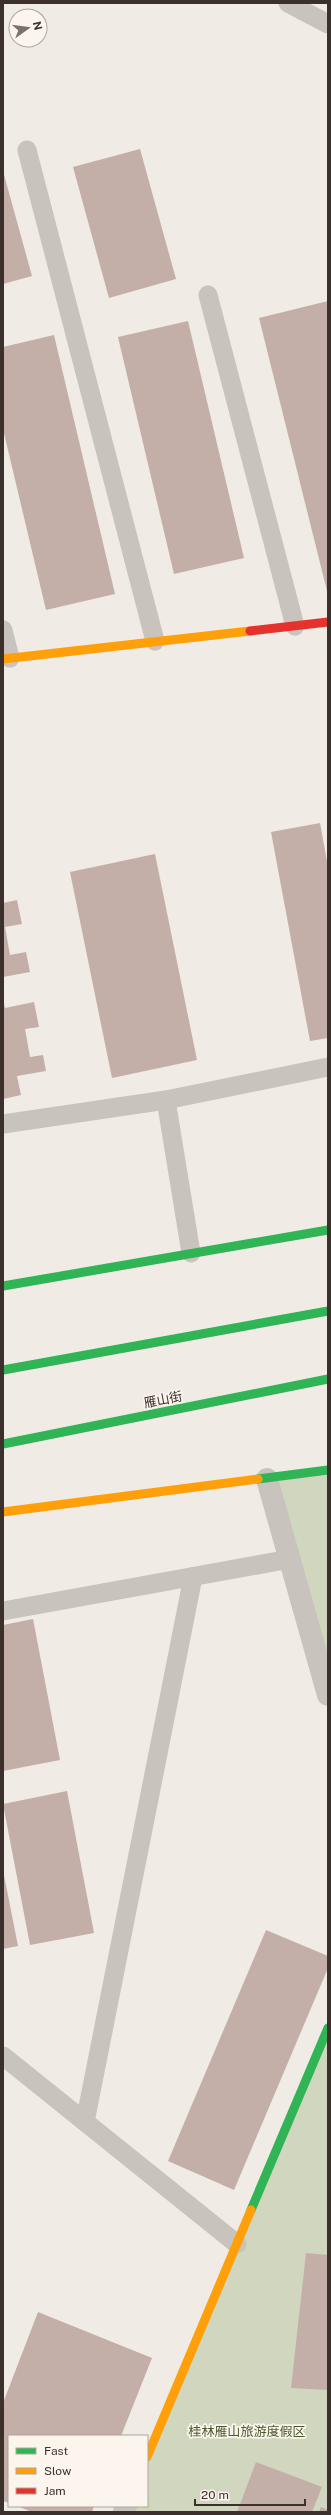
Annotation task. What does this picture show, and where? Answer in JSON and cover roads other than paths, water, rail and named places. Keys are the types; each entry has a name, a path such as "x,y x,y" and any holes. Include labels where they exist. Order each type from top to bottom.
{"main road":[{"path":"6,658 328,622"},
{"path":"3,1286 328,1230"},
{"path":"3,1370 328,1311"},
{"name":"雁山街","path":"3,1444 328,1379"},
{"path":"3,1512 328,1470"},
{"path":"148,2455 328,2028"}],"street":[{"path":"267,1479 328,1695"}],"lane":[{"path":"288,3 328,24"},
{"path":"27,150 155,641"},
{"path":"208,295 295,626"},
{"path":"3,630 6,658"},
{"path":"3,1124 166,1100 328,1067"},
{"path":"166,1100 192,1253"},
{"path":"3,1611 290,1559"},
{"path":"85,2122 193,1577"},
{"path":"3,2056 237,2244"}],"park label":[{"name":"桂林雁山旅游度假区","path":"247,2431"}]}
